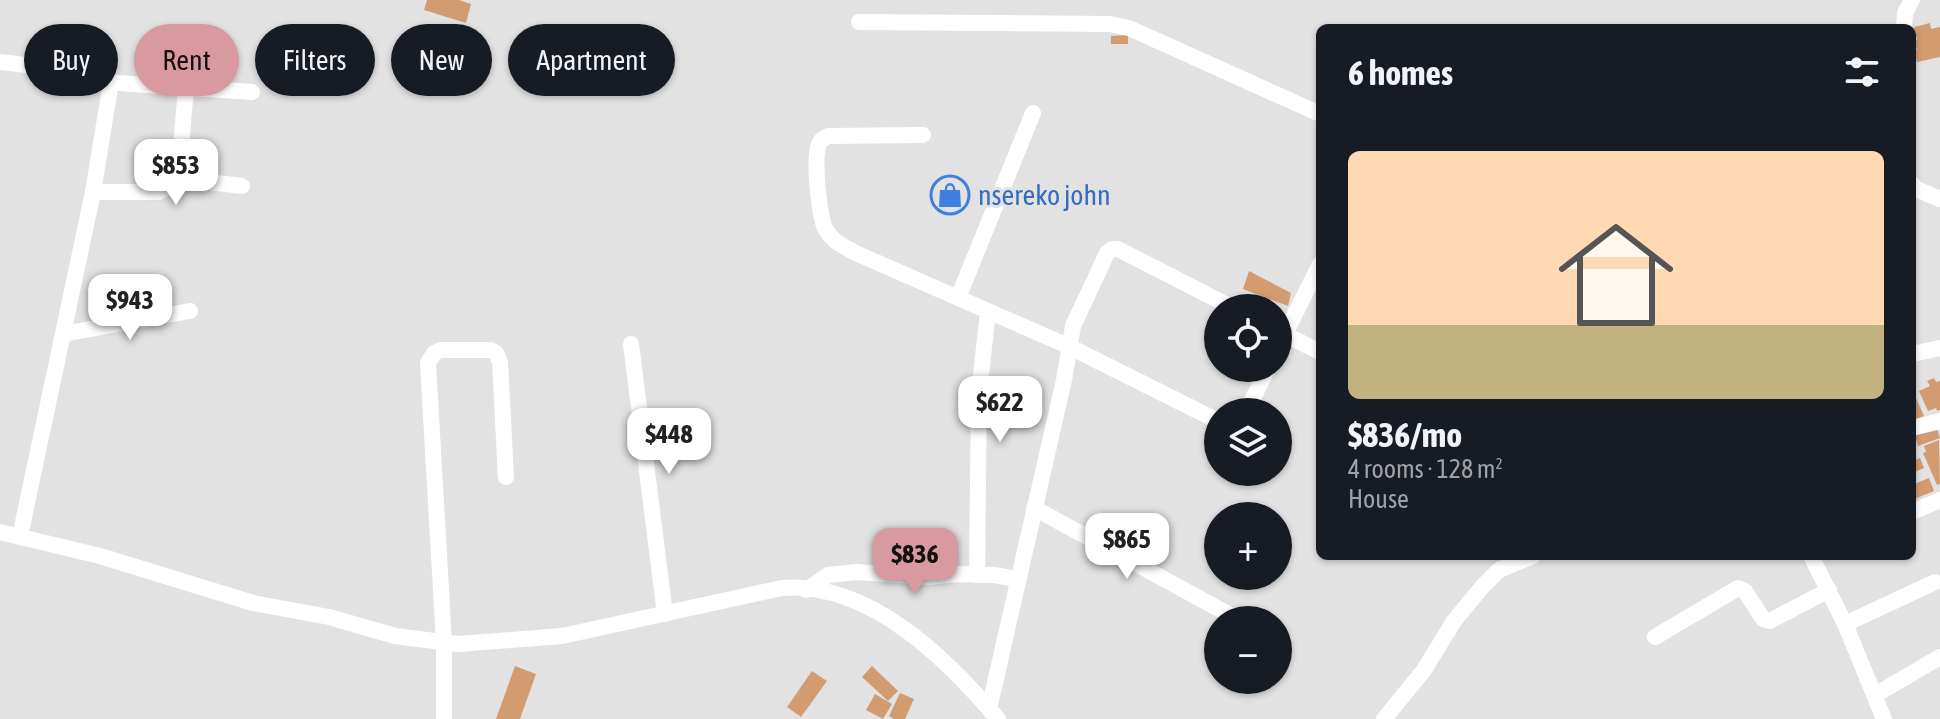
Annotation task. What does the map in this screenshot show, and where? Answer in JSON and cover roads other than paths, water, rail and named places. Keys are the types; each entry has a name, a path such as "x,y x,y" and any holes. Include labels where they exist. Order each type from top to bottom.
{"street":[{"path":"1904,24 1905,13 1912,0"},
{"path":"859,22 1109,24 1129,28 1316,112"},
{"path":"0,62 24,65"},
{"path":"239,91 252,92"},
{"path":"20,536 93,192 109,96"},
{"path":"178,182 185,96"},
{"path":"958,298 1033,113"},
{"path":"923,135 823,138 817,152 820,212 832,238 844,247 1068,346 1204,414"},
{"path":"93,192 159,192 178,182 192,180 242,186"},
{"path":"1916,189 1940,199"},
{"path":"994,714 1018,579 1064,380 1068,346 1073,326 1107,253 1112,249 1124,252 1206,294"},
{"path":"1292,316 1316,271"},
{"path":"63,334 190,311"},
{"path":"977,575 979,393 988,311"},
{"path":"1292,342 1316,351"},
{"path":"631,344 665,614"},
{"path":"1916,353 1940,348"},
{"path":"444,719 444,643 428,363 434,353 441,350 491,350 496,353 500,362 506,477"},
{"path":"1916,427 1940,421"},
{"path":"1916,510 1940,500"},
{"path":"1034,508 1213,606"},
{"path":"0,532 100,556 253,603 329,617 395,636 444,643 502,642 562,636 782,588 806,590 870,607 892,620 946,662 994,714"},
{"path":"1384,719 1424,670 1454,621 1482,587 1499,570 1523,560"},
{"path":"1816,560 1883,719"},
{"path":"806,590 820,579 841,572 1018,579"},
{"path":"1845,624 1935,582"},
{"path":"1655,637 1738,588 1745,591 1763,619 1770,621 1829,590"},
{"path":"1875,695 1940,657"}],"place":[{"name":"nsereko john","path":"950,195"}]}
